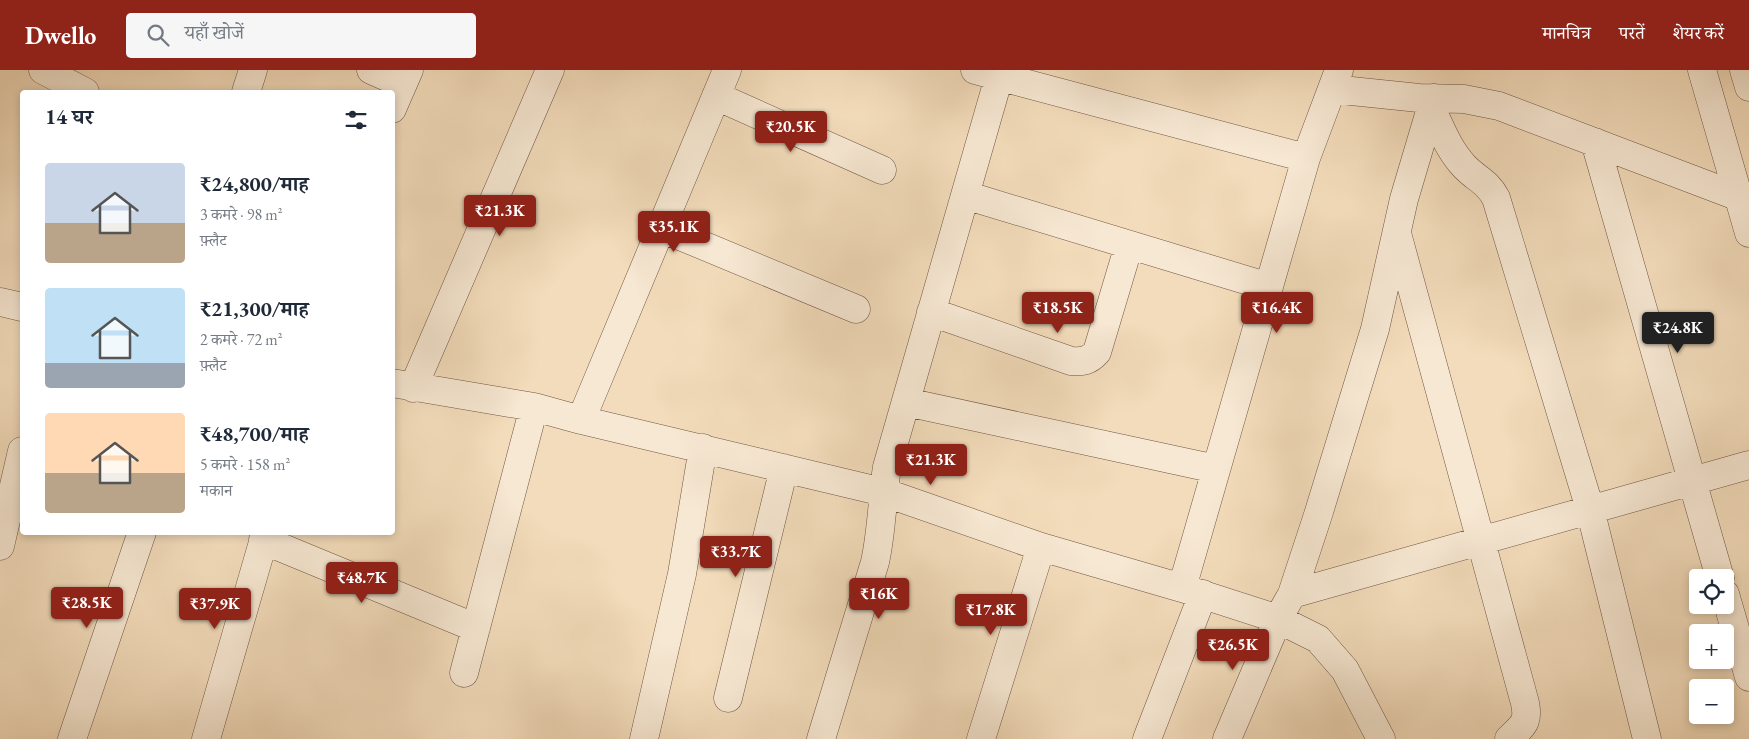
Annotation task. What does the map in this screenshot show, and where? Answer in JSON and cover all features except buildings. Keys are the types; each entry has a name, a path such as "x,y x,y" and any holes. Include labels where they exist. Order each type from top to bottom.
{"street":[{"path":"43,70 81,90"},
{"path":"247,90 252,70"},
{"path":"371,70 406,77 395,102"},
{"path":"550,70 507,166 403,386 534,407 581,420 883,492 1041,547 1193,591 1278,619 1318,639 1345,670 1379,738"},
{"path":"581,420 727,70"},
{"path":"1702,70 1749,233"},
{"path":"1744,70 1749,87"},
{"path":"820,739 875,562 881,537 883,492 887,467 965,195 992,72 1306,158"},
{"path":"1147,739 1193,591 1216,470 1306,158 1336,79 1433,103 1464,99 1499,106 1738,197"},
{"path":"716,96 882,170"},
{"path":"1227,739 1278,619 1292,594 1318,515 1375,329 1404,199 1433,103"},
{"path":"1433,103 1454,154 1465,167 1490,187 1496,198 1590,509 1647,739"},
{"path":"1594,142 1717,569"},
{"path":"965,195 1269,288"},
{"path":"661,228 856,309"},
{"path":"1397,234 1525,703 1527,716 1522,727 1509,739"},
{"path":"931,312 1071,361 1082,362 1091,359 1097,352 1129,245"},
{"path":"0,302 20,307"},
{"path":"906,402 1216,470"},
{"path":"464,673 534,407"},
{"path":"644,739 682,574 703,448"},
{"path":"0,546 5,506 20,457"},
{"path":"1292,594 1749,465"},
{"path":"728,698 784,468"},
{"path":"72,739 141,535"},
{"path":"206,739 264,536 476,628"},
{"path":"981,739 1041,547"},
{"path":"1731,614 1749,677"}]}
